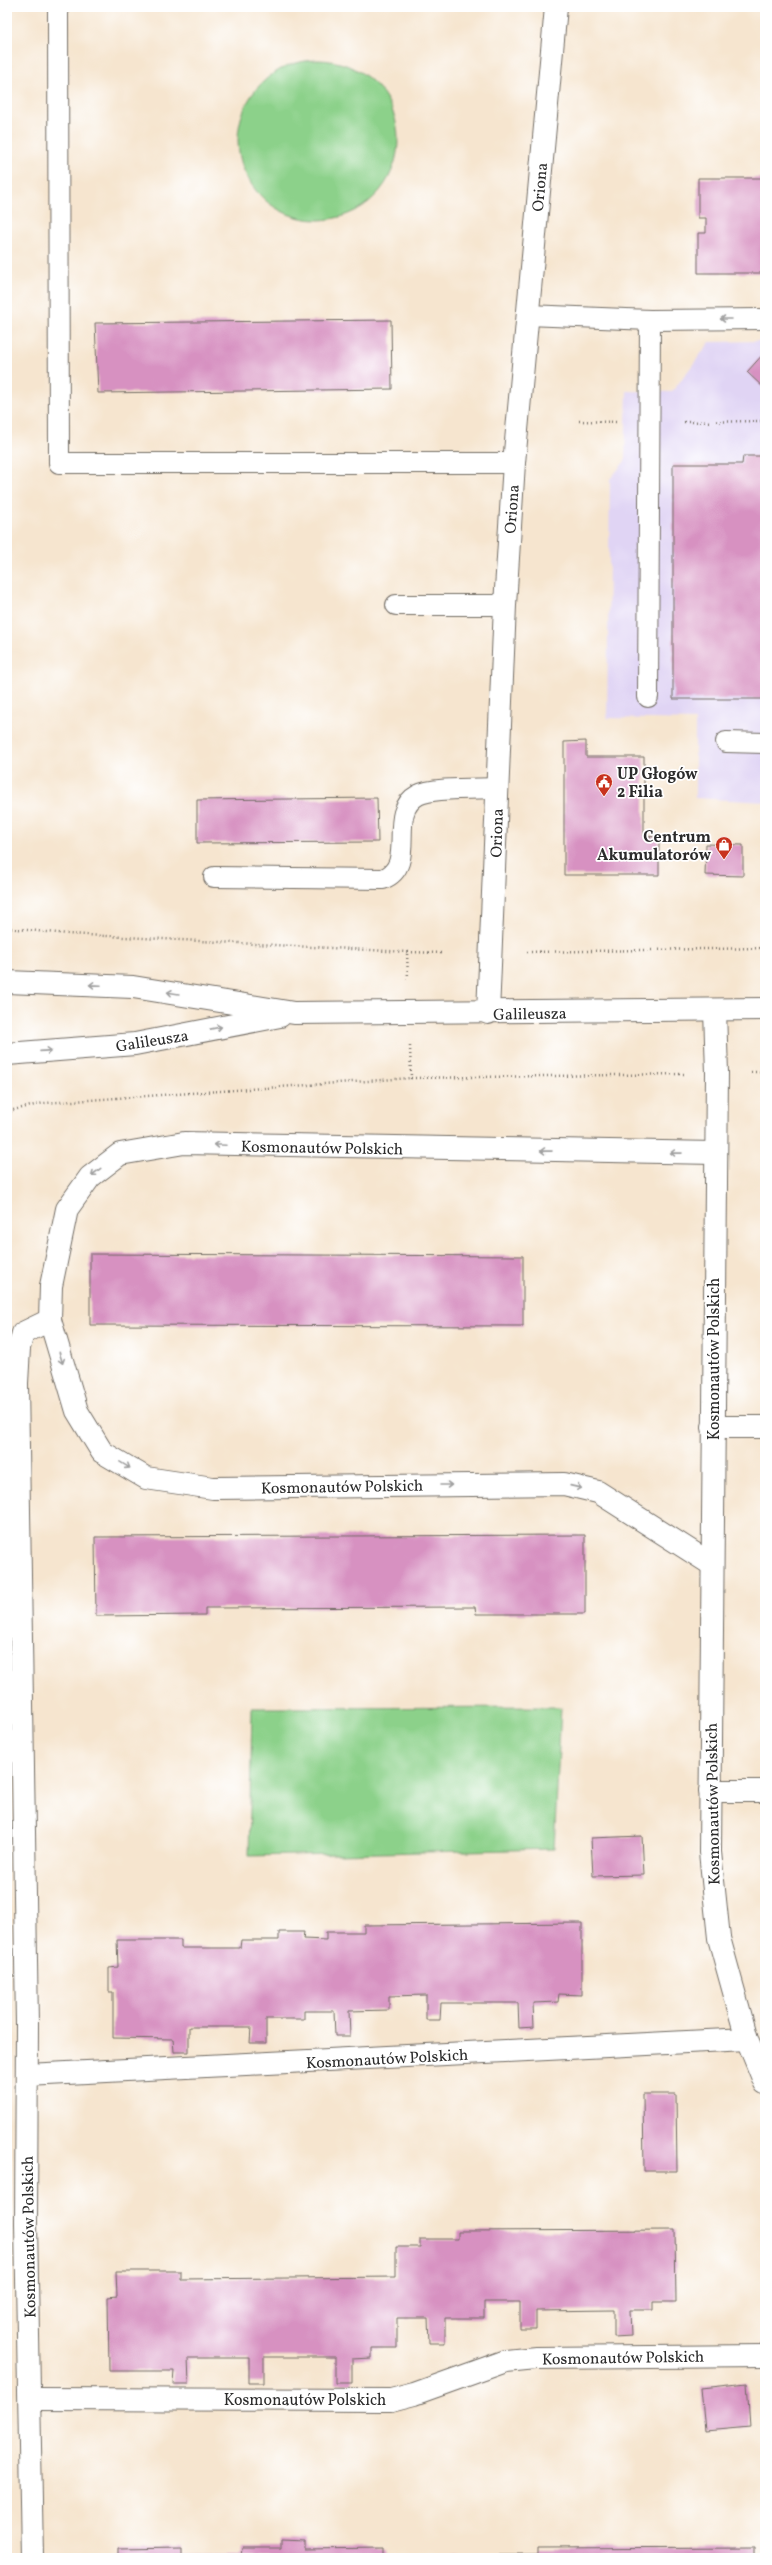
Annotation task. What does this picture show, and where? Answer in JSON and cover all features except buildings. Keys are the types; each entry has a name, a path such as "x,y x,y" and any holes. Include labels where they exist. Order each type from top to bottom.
{"street":[{"name":"Oriona","path":"488,1013 505,605 514,464 556,7"},
{"name":"Galileusza","path":"7,982 134,987 294,1013 488,1013 765,1009"},
{"name":"Kosmonautów Polskich","path":"715,1010 717,1073 711,1564 710,1852 719,1938 748,2040 765,2083"},
{"name":"Galileusza","path":"7,1054 135,1044 294,1013"},
{"name":"Kosmonautów Polskich","path":"711,1564 598,1492 564,1484 212,1488 146,1478 102,1452 77,1411 50,1320 51,1286 67,1209 90,1177 120,1154 184,1143 715,1153"},
{"name":"Kosmonautów Polskich","path":"32,2558 31,2399 26,2223 27,2075 17,1383 19,1348 24,1333 50,1320"},
{"path":"713,1427 765,1427"},
{"path":"710,1791 765,1791"},
{"name":"Kosmonautów Polskich","path":"27,2075 748,2040"},
{"name":"Kosmonautów Polskich","path":"31,2399 391,2400 414,2394 506,2361 536,2358 765,2356"}],"lane":[{"path":"58,7 59,463 514,464"},
{"path":"528,315 650,320 765,319"},
{"path":"648,697 650,320"},
{"path":"396,605 505,605"},
{"path":"726,742 765,743"},
{"path":"214,877 383,879 392,876 399,867 402,820 406,804 418,795 433,791 497,788"}],"path":[{"path":"649,422 765,421"},
{"path":"7,928 68,934 442,953"},
{"path":"527,952 765,948"},
{"path":"407,952 408,969"},
{"path":"411,1062 411,1078"},
{"path":"754,1072 765,1072"},
{"path":"7,1115 13,1110 44,1103 411,1078 673,1074"}],"shaded area":[{"path":"765,341 765,802 695,798 695,720 607,718 610,479 625,461 627,391 672,392 710,342"}],"green space":[{"path":"326,60 341,63 356,69 375,83 385,95 392,109 397,124 397,156 392,171 385,185 375,197 363,207 341,217 326,220 310,220 295,217 273,207 261,197 251,185 239,156 238,132 241,117 251,95 261,83 273,73 302,61"},
{"path":"561,1707 554,1849 249,1856 252,1708"}],"place":[{"name":"UP Głogów 2 Filia","path":"604,797"},
{"name":"Centrum Akumulatorów","path":"724,860"}]}
